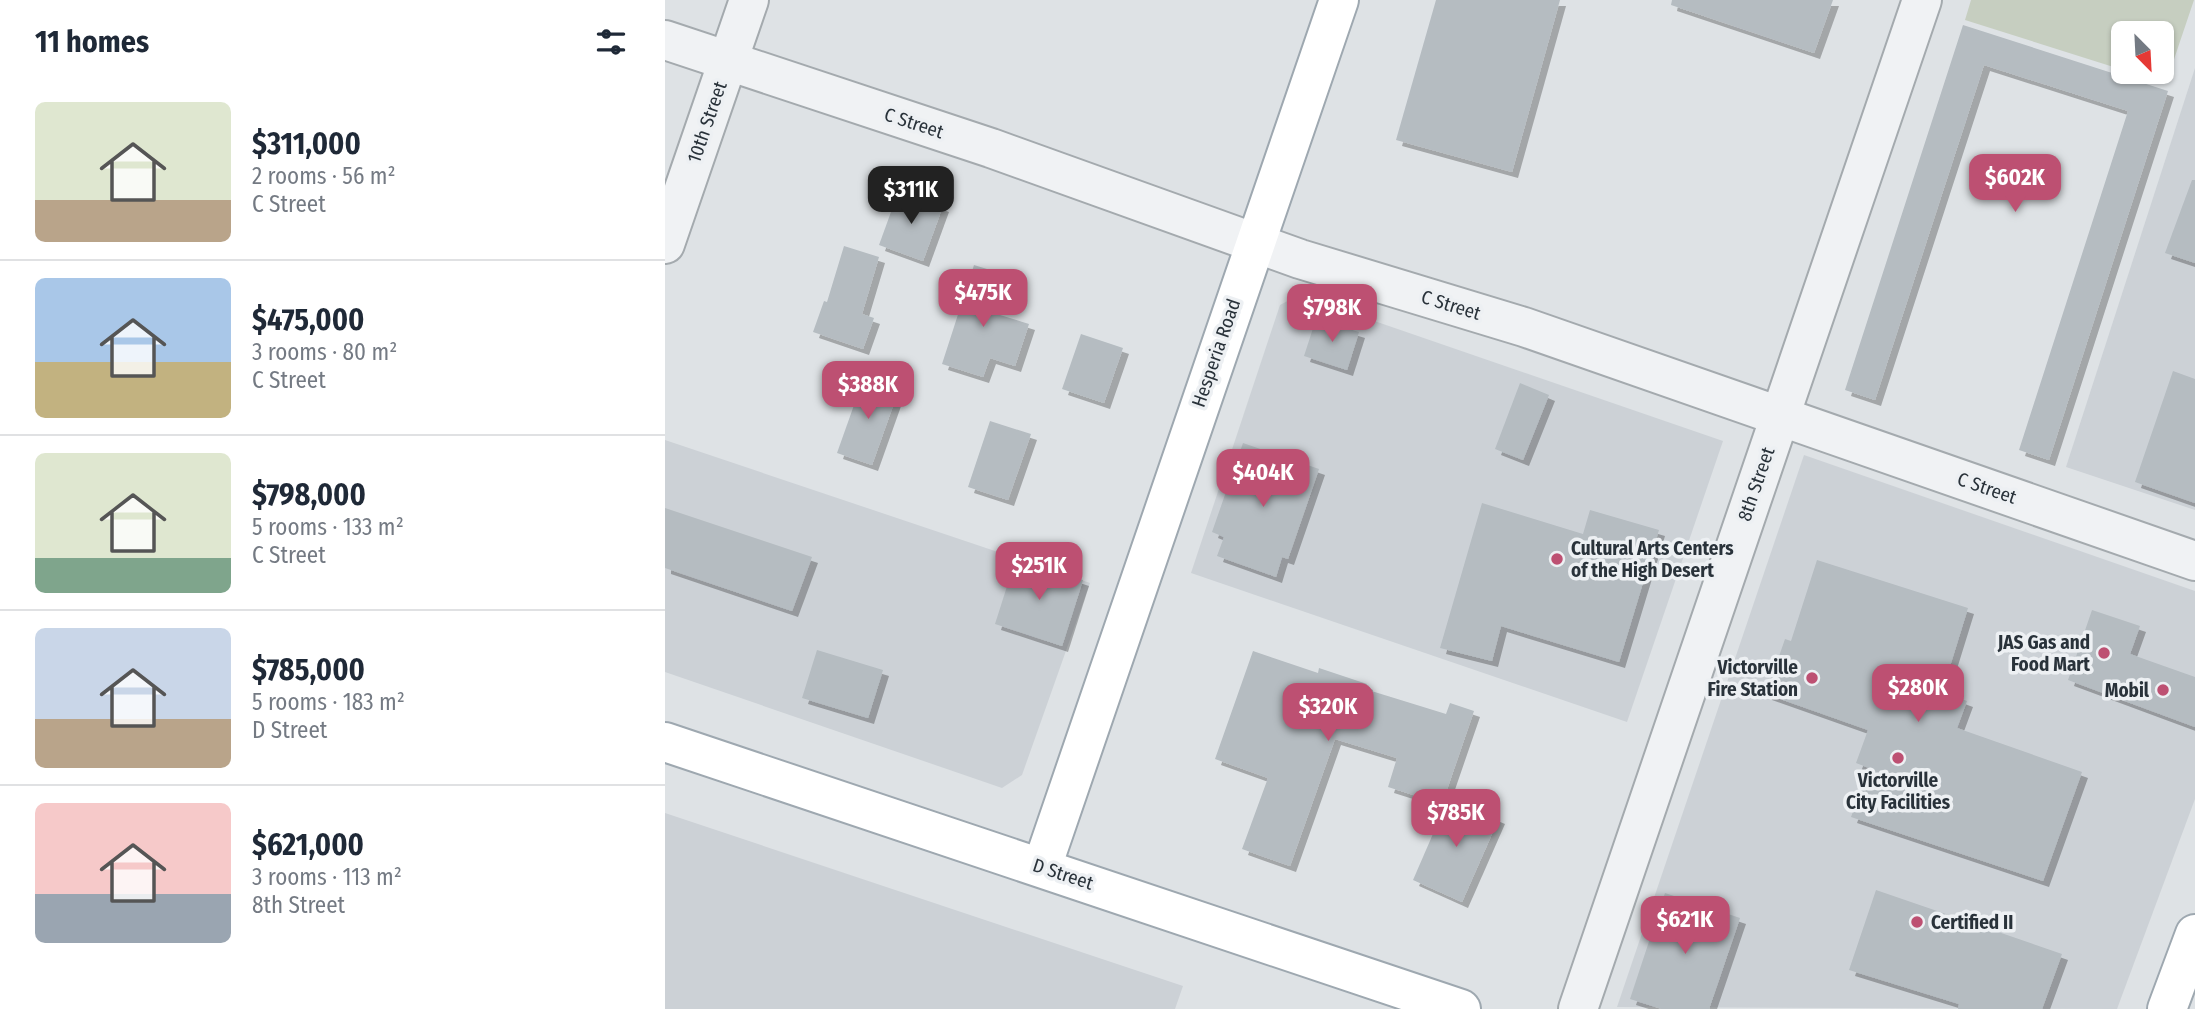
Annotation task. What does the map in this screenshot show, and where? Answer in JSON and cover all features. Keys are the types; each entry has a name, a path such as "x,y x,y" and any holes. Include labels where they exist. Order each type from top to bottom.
{"main road":[{"name":"Hesperia Road","path":"1042,867 1339,0"},
{"name":"D Street","path":"665,742 837,802 1042,867 1461,1009"},
{"path":"2167,1009 2195,934"}],"street":[{"name":"10th Street","path":"665,244 749,0"},
{"name":"8th Street","path":"1579,1009 1922,0"},
{"name":"C Street","path":"665,40 991,148 1254,244 1524,327 2195,561"}],"shaded area":[{"path":"2195,68 2195,510 2066,467"},
{"path":"1299,295 1723,441 1627,722 1191,573 1280,305"},
{"path":"665,440 1090,583 1022,775 1002,788 665,672"},
{"path":"1804,455 2195,591 2195,799 2117,1009 1617,1007"},
{"path":"665,813 1183,986 1175,1009 665,1009"}],"green space":[{"path":"1971,0 2194,0 2174,59 2174,21 2111,21 2111,66 1965,20"}],"building":[{"path":"1436,0 1560,0 1512,172 1396,140"},
{"path":"1672,0 1833,0 1814,53 1671,5"},
{"path":"1963,25 2111,73 2111,84 2146,84 2168,91 2049,460 2019,450 2128,111 1984,65 1875,400 1845,390"},
{"path":"2192,180 2195,180 2195,263 2165,253"},
{"path":"899,190 943,206 923,261 879,245"},
{"path":"844,246 879,257 862,314 874,318 863,349 813,332 824,301 827,302"},
{"path":"974,265 1000,273 987,311 1029,324 1015,366 990,358 983,377 942,364"},
{"path":"1316,319 1359,332 1347,370 1304,356"},
{"path":"1081,334 1123,348 1104,403 1062,389"},
{"path":"2173,371 2195,379 2195,503 2135,482"},
{"path":"864,377 899,389 872,465 837,453"},
{"path":"1520,383 1549,395 1523,460 1495,449"},
{"path":"990,421 1031,434 1008,500 968,487"},
{"path":"1243,443 1319,469 1288,559 1282,557 1276,577 1217,556 1224,537 1212,532"},
{"name":"Cultural Arts Centers of the High Desert","path":"1482,503 1583,534 1590,510 1659,530 1619,662 1501,626 1492,661 1440,648"},
{"path":"665,508 812,557 792,611 665,568"},
{"path":"1016,558 1083,580 1062,646 995,624"},
{"path":"1817,560 1968,608 1942,692 1967,701 1957,728 2082,772 2043,881 1851,817 1869,768 1856,763 1868,730 1766,694 1785,639 1791,641"},
{"path":"2092,610 2140,626 2130,654 2195,677 2195,727 2068,680"},
{"path":"817,650 883,670 868,718 802,698"},
{"path":"1253,651 1318,673 1319,668 1367,684 1365,689 1446,714 1450,703 1474,711 1442,804 1388,787 1397,758 1335,739 1290,866 1242,849 1268,778 1215,759"},
{"path":"1449,797 1499,818 1462,902 1413,880"},
{"name":"Certified II","path":"1876,890 2062,954 2042,1009 1958,1009 1959,1004 1849,970"},
{"path":"1665,893 1740,918 1709,1009 1662,1009 1630,999"}],"place":[{"name":"Cultural Arts Centers of the High Desert","path":"1557,559"},
{"name":"JAS Gas and Food Mart","path":"2104,653"},
{"name":"Victorville Fire Station","path":"1812,678"},
{"name":"Mobil","path":"2163,690"},
{"name":"Victorville City Facilities","path":"1898,758"},
{"name":"Certified II","path":"1917,922"}]}
